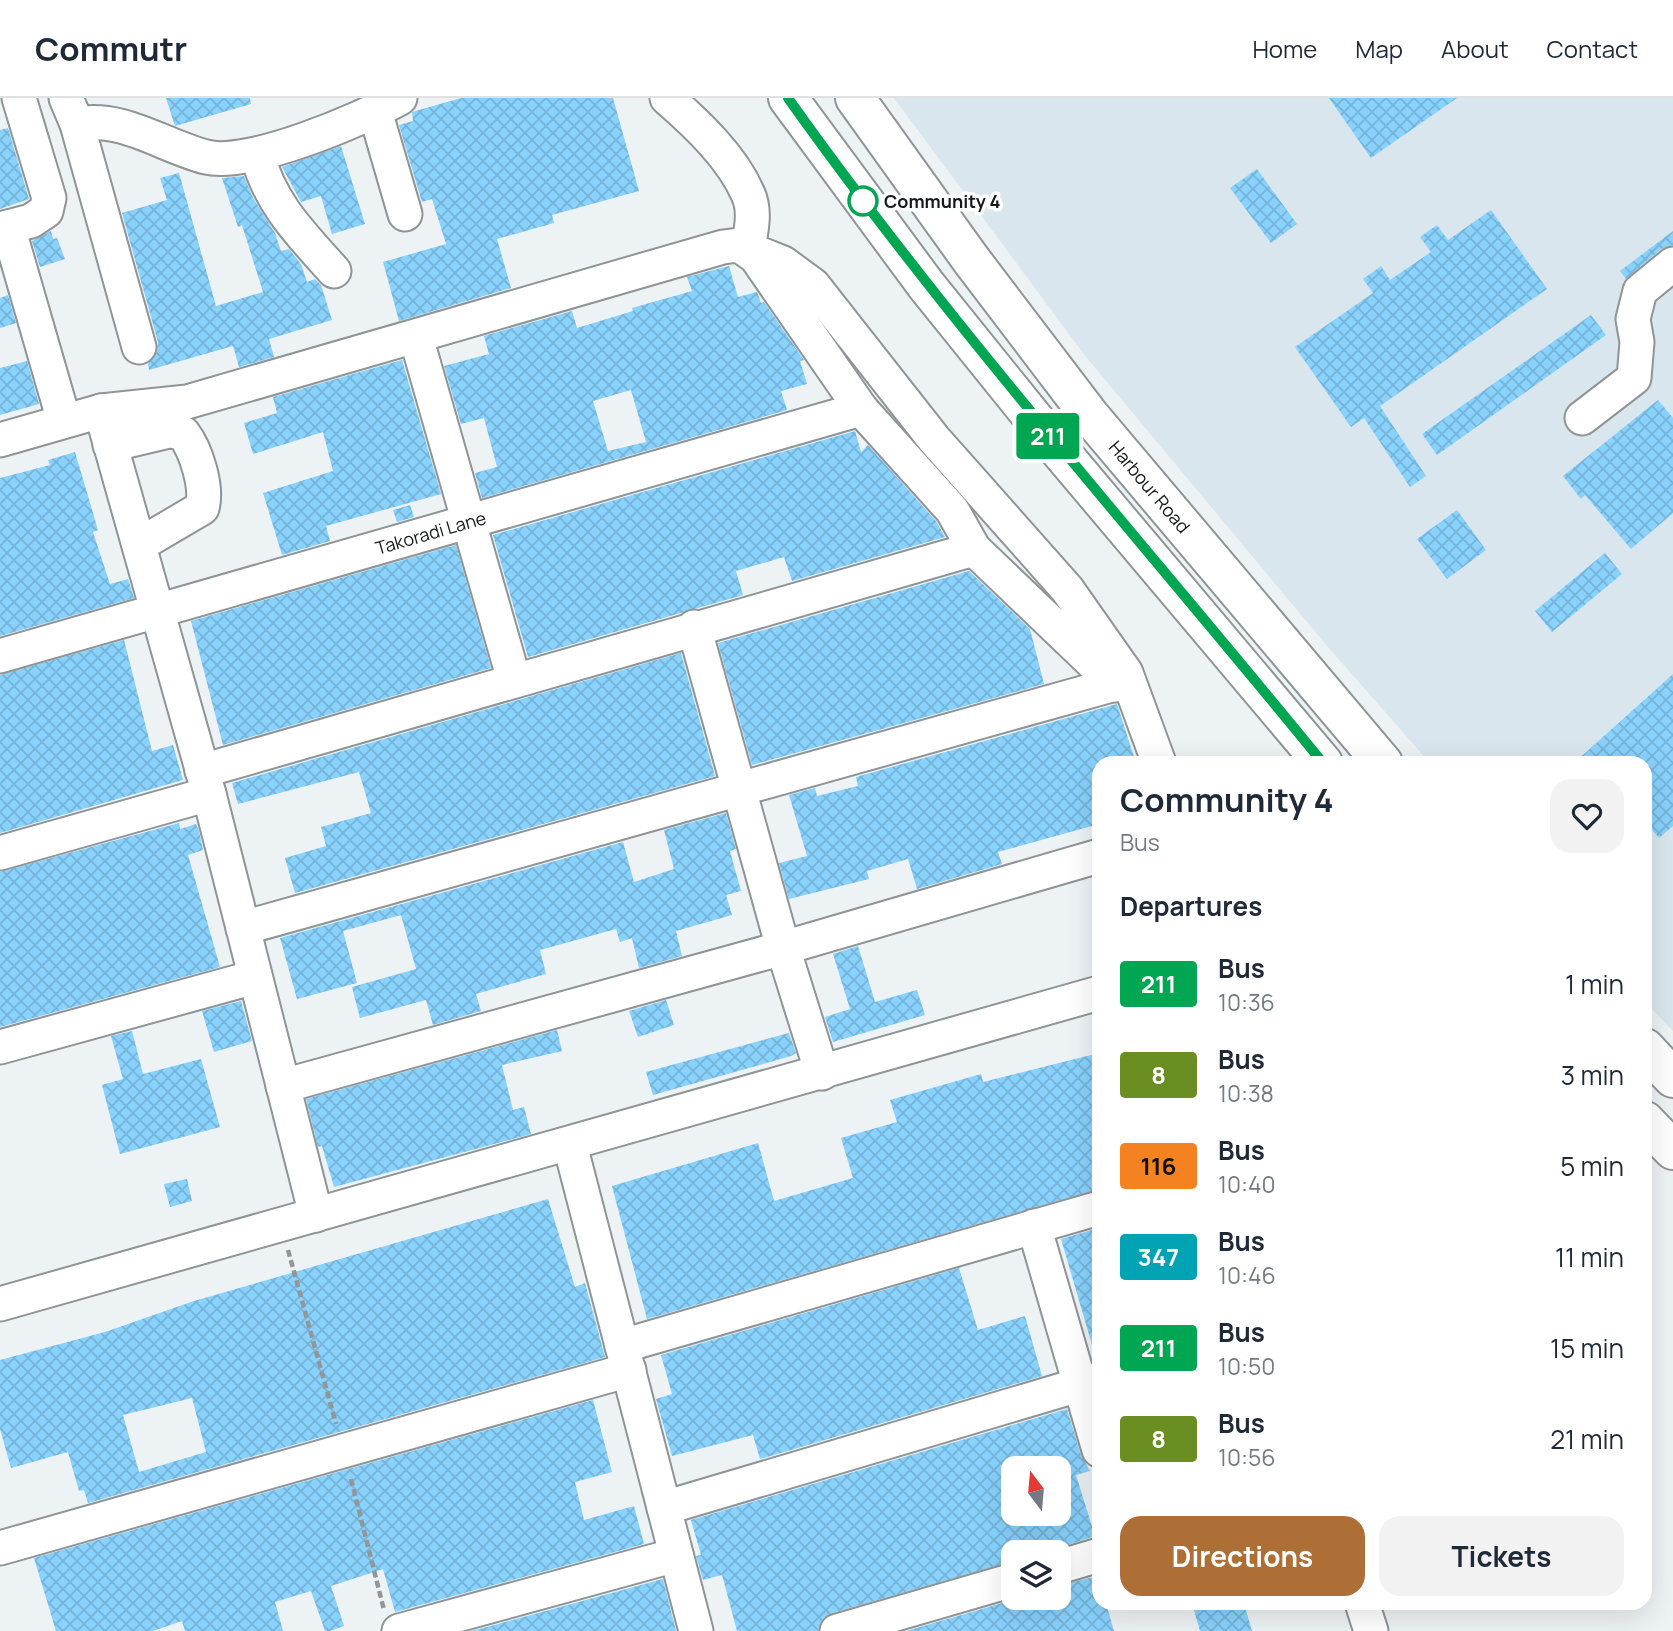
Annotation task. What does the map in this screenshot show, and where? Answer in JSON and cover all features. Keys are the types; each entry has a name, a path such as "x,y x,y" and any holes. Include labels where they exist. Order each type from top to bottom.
{"highway":[{"path":"788,98 926,285 1055,445 1317,756"},
{"name":"Harbour Road","path":"855,98 972,261 1090,416 1377,756"},
{"path":"1652,1056 1673,1078"},
{"path":"1652,1128 1673,1150"}],"street":[{"path":"19,98 49,198 46,211 32,221 4,228 64,421"},
{"path":"667,98 716,147 748,194 753,215 748,249 862,409 952,510 974,549 1115,684 1153,756"},
{"path":"72,111 91,121 113,124 208,157 236,159 257,154 387,105 405,214"},
{"path":"72,111 139,347"},
{"path":"257,154 264,181 281,213 334,271"},
{"path":"0,440 101,411 187,402 723,247 739,245 783,263 813,285 934,439 1067,589 1126,673 1155,756"},
{"path":"1582,418 1634,378 1637,342 1633,319 1640,291 1673,264"},
{"path":"416,337 514,680"},
{"name":"Takoradi Lane","path":"0,656 158,613 862,409"},
{"path":"101,411 205,783 316,1215"},
{"path":"110,444 169,431 183,433 190,442 203,486 202,508 139,545"},
{"path":"0,853 514,680 974,549"},
{"path":"694,628 737,789 822,1073"},
{"path":"243,928 1115,684"},
{"path":"283,1086 783,948 1092,858"},
{"path":"0,1047 255,977"},
{"path":"0,1304 570,1145 1092,995"},
{"path":"570,1145 696,1631"},
{"path":"0,1548 625,1358 1034,1226 1092,1210"},
{"path":"1034,1226 1089,1382 1092,1402"},
{"path":"664,1508 1089,1382"},
{"path":"399,1631 676,1555"},
{"path":"1071,1564 1092,1558"},
{"path":"837,1631 1001,1583"},
{"path":"1364,1610 1371,1631"}],"shaded area":[{"path":"894,98 1673,98 1673,1031 1652,1009 1652,756 1424,756 1327,646 1086,357"}],"building":[{"path":"166,98 250,98 251,104 175,126"},
{"path":"461,98 613,98 639,191 552,215 554,223 497,239 511,288 399,321 383,262 446,244 432,199 422,202 399,125 413,121 412,112"},
{"path":"1329,98 1457,98 1371,158"},
{"path":"8,128 29,199 0,209 0,130"},
{"path":"341,146 365,224 332,234 321,196 301,202 282,167"},
{"path":"1257,169 1297,224 1271,243 1230,188"},
{"path":"179,173 216,306 263,292 242,225 238,227 222,178 244,176 253,198 275,233 281,251 289,249 301,264 307,282 315,279 321,285 332,320 269,339 274,357 239,367 233,346 149,370 148,364 157,352 158,342 122,213 167,200 160,178"},
{"path":"1491,210 1547,289 1380,406 1426,476 1410,487 1364,418 1351,427 1295,347 1373,293 1363,279 1381,266 1390,280 1431,252 1420,237 1437,225 1448,240"},
{"path":"51,231 53,239 57,238 65,259 40,267 32,241"},
{"path":"1673,231 1673,245 1661,249 1626,279 1620,271"},
{"path":"729,266 738,297 757,292 761,303 764,302 804,360 800,361 807,384 781,391 787,410 482,498 475,473 497,467 484,418 461,424 444,366 489,354 484,336 572,311 577,328 633,311 632,308 692,291 687,277","holes":["631,390 646,442 608,451 593,401"]},
{"path":"8,295 16,323 0,328 0,298"},
{"path":"1591,315 1606,335 1437,455 1422,434"},
{"path":"402,360 441,494 326,526 330,541 282,555 263,493 333,471 323,432 253,454 244,423 277,413 273,397"},
{"path":"27,361 39,404 0,415 0,368"},
{"path":"1658,400 1673,418 1673,513 1631,549 1585,495 1581,499 1563,476"},
{"path":"855,431 861,452 868,445 936,521 945,537 792,581 784,557 736,571 743,595 528,657 493,535"},
{"path":"75,452 98,530 93,532 110,584 128,579 134,598 0,636 0,478 50,465 48,460"},
{"path":"410,505 414,517 397,522 393,510"},
{"path":"1457,510 1486,550 1447,579 1417,539"},
{"path":"456,545 491,668 223,745 191,621"},
{"path":"1605,553 1622,574 1552,632 1535,611"},
{"path":"969,571 1030,629 1044,684 752,765 718,643"},
{"path":"124,640 152,751 173,745 183,780 0,833 0,675"},
{"path":"681,653 715,776 295,893 285,858 326,846 321,827 371,813 359,772 238,804 232,783"},
{"path":"1673,674 1673,826 1659,838 1652,830 1652,756 1582,756"},
{"path":"1117,704 1134,756 1092,756 1092,826 998,852 1002,864 917,889 908,859 867,871 869,879 789,899 779,863 807,856 789,795 815,788 817,796 858,786 856,777"},
{"path":"726,813 736,849 730,851 741,891 726,895 732,915 676,931 682,956 639,968 632,938 620,942 616,929 540,950 546,974 476,994 481,1011 433,1025 426,1000 360,1018 352,987 416,969 401,915 343,931 357,983 297,999 280,938 623,842 634,882 674,869 664,830"},
{"path":"179,823 180,829 196,824 199,831 203,850 188,855 220,967 0,1027 0,872"},
{"path":"858,946 875,1002 917,990 925,1015 833,1042 825,1017 850,1009 833,954"},
{"path":"666,1000 674,1025 638,1037 629,1011"},
{"path":"241,1001 252,1041 214,1052 202,1011"},
{"path":"557,1030 562,1051 502,1065 513,1110 524,1107 531,1134 334,1187 322,1146 318,1147 306,1099"},
{"path":"132,1031 143,1074 201,1059 220,1127 120,1154 102,1085 123,1079 111,1036"},
{"path":"789,1033 796,1053 791,1056 653,1095 646,1072"},
{"path":"1092,1055 1092,1191 647,1319 612,1186 758,1143 774,1201 853,1178 841,1138 897,1122 890,1100 981,1074 983,1082"},
{"path":"187,1179 192,1201 170,1207 164,1184"},
{"path":"548,1199 575,1287 585,1283 605,1357 88,1503 84,1490 79,1491 68,1452 11,1468 0,1429 0,1360 105,1332 194,1301","holes":["192,1398 206,1452 139,1472 123,1415"]},
{"path":"1092,1230 1092,1345 1061,1239"},
{"path":"959,1268 978,1330 1025,1316 1042,1376 760,1459 753,1435 672,1456 656,1399 672,1394 661,1355"},
{"path":"593,1400 612,1472 575,1482 584,1520 634,1506 644,1544 395,1612 383,1569 331,1586 344,1626 330,1631 325,1631 311,1591 275,1602 283,1631 185,1631 182,1621 153,1631 56,1631 34,1558"},
{"path":"1067,1409 1081,1455 1090,1471 1076,1475 1092,1526 1092,1537 1071,1544 1071,1540 1001,1540 1001,1564 832,1613 823,1618 818,1631 737,1631 722,1575 703,1580 696,1556 701,1555 691,1520"},
{"path":"1092,1577 1092,1610 1108,1610 1114,1631 906,1631 1001,1604 1001,1610 1071,1610 1071,1583"},
{"path":"663,1579 676,1631 472,1631"},
{"path":"1194,1610 1246,1610 1252,1631 1200,1631"}],"bus line":[{"name":"211","path":"788,98 926,285 1055,445 1317,756"}],"place":[{"name":"Community 4","path":"863,201"}]}
